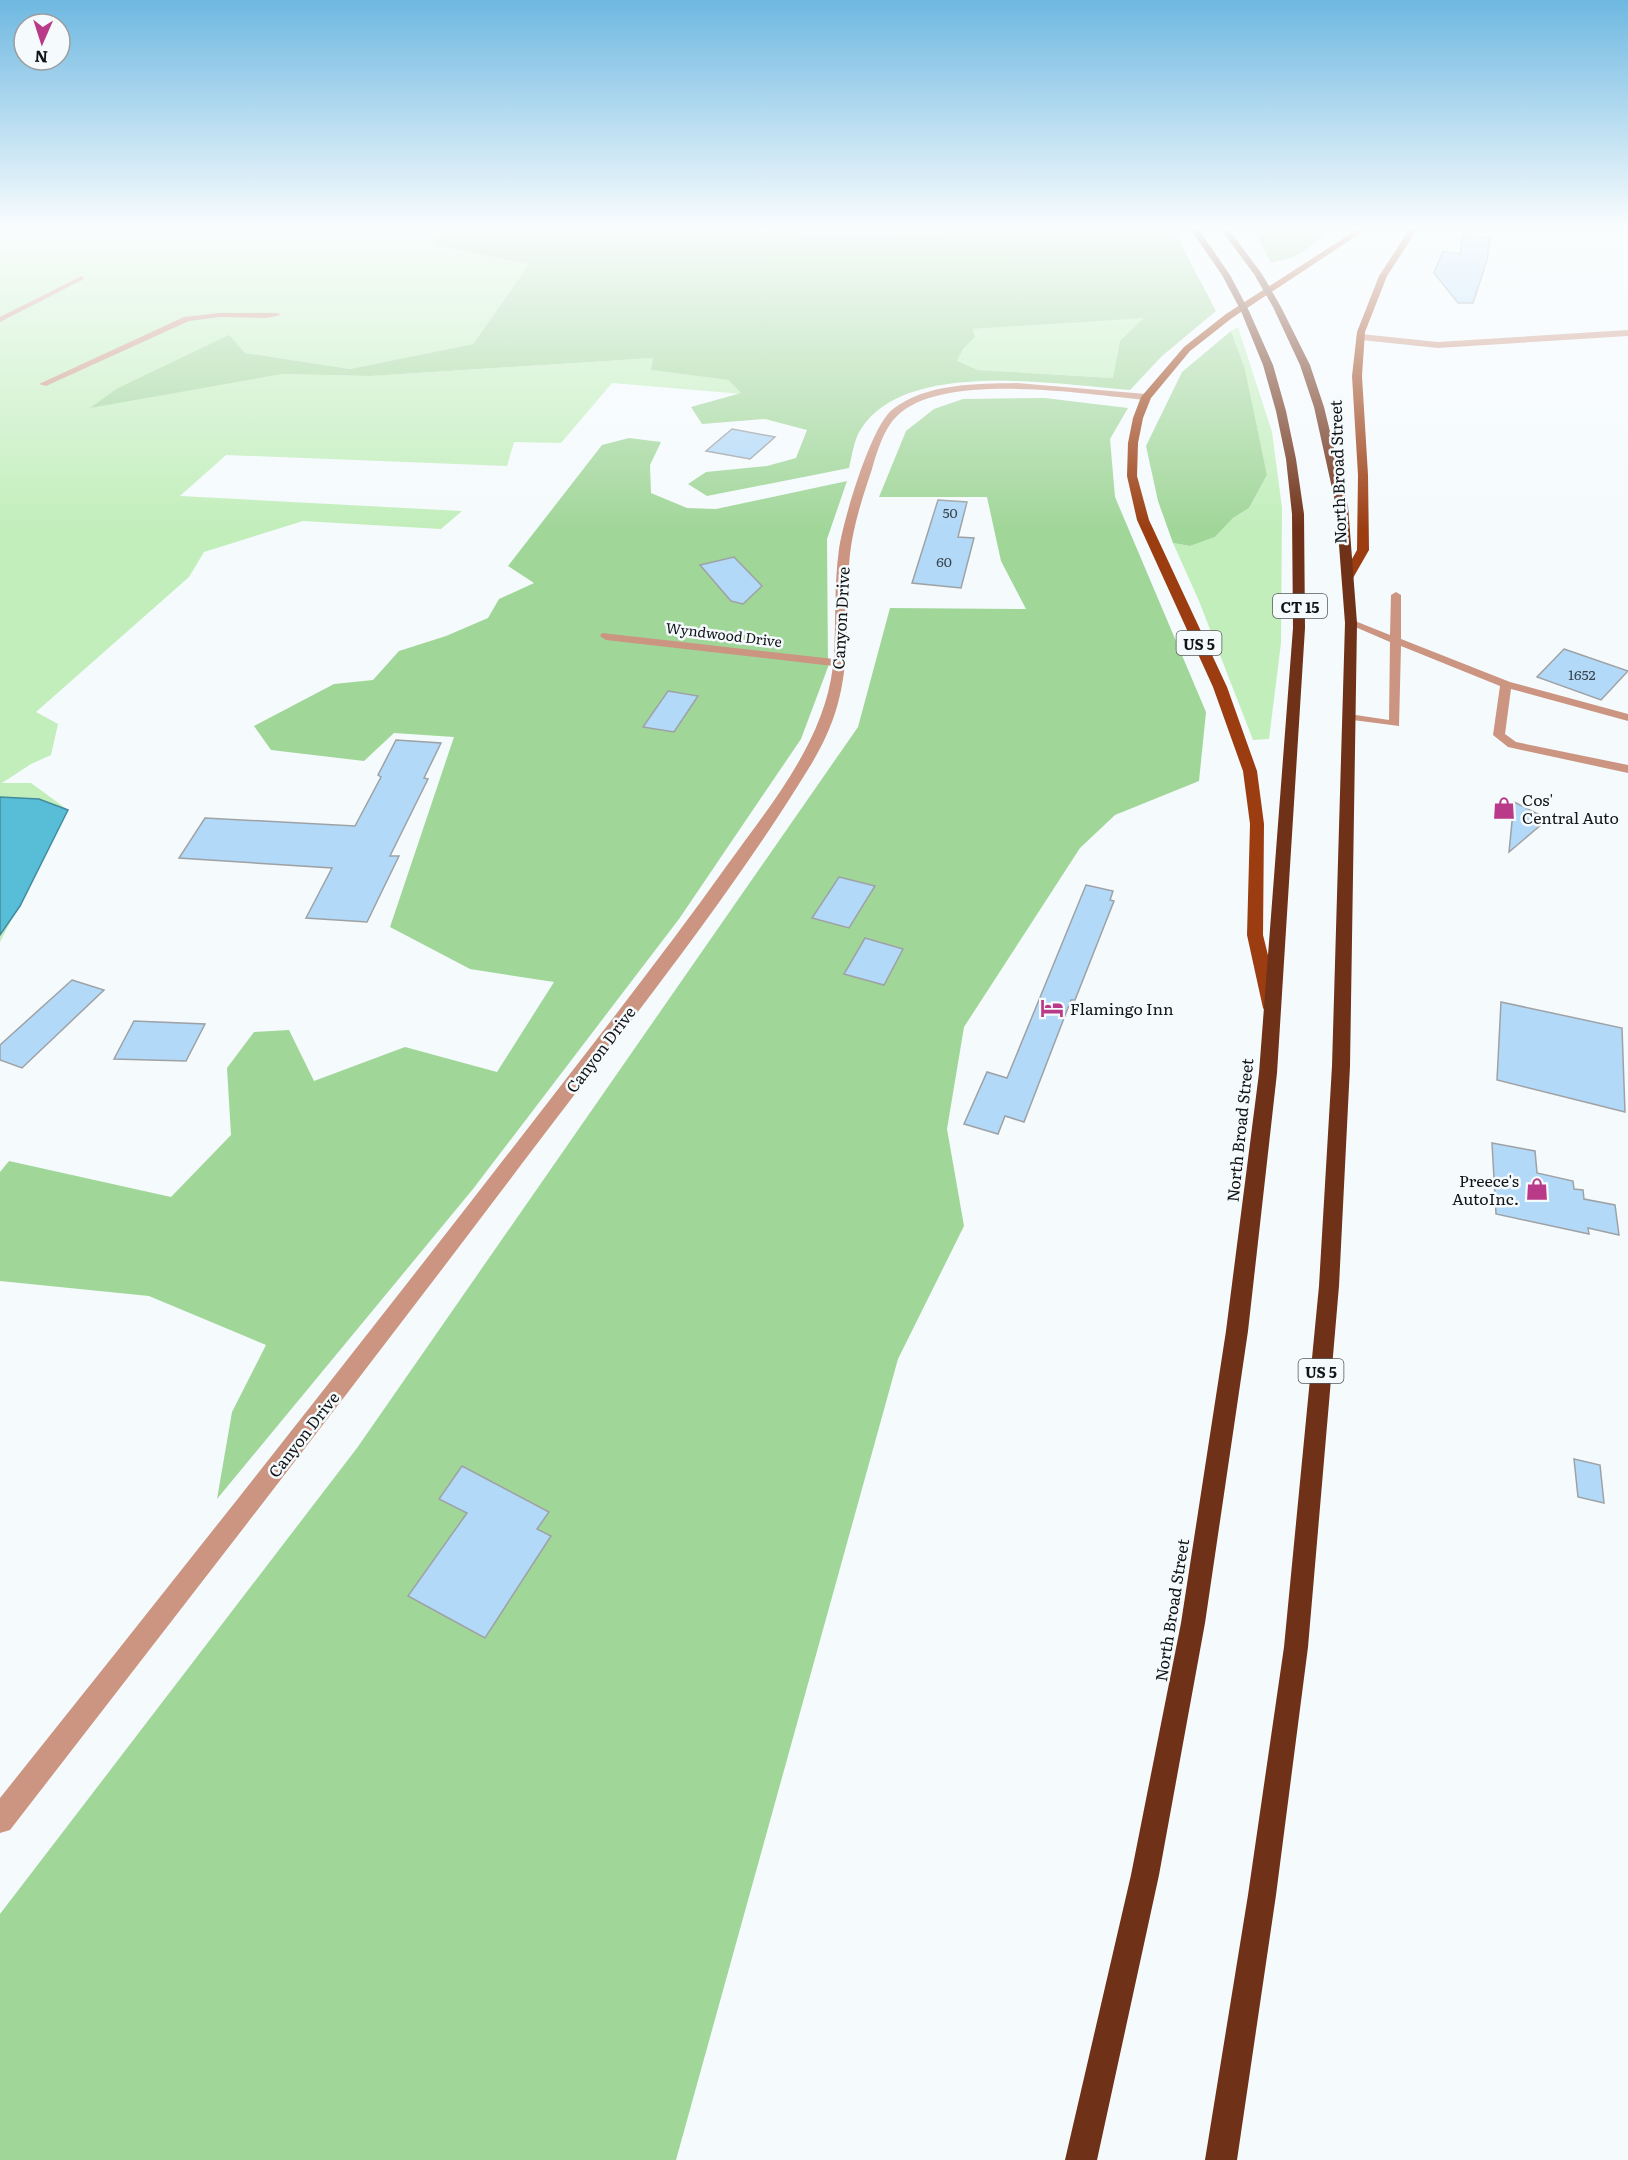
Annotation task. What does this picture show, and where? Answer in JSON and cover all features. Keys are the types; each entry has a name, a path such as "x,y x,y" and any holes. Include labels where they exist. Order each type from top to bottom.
{"highway":[{"name":"CT 15","path":"1252,328 1261,346 1281,411 1296,497 1300,554 1299,628 1272,1008"},
{"path":"1287,328 1313,387 1327,436 1338,485 1349,576"},
{"name":"US 5","path":"1221,2160 1296,1647 1329,1286 1340,1088 1351,623 1349,576"},
{"name":"North Broad Street","path":"1081,2160 1145,1875 1193,1623 1256,1186 1272,1008"}],"main road":[{"name":"North Broad Street","path":"1214,328 1179,356 1146,397 1132,443 1132,464 1136,495 1149,535 1220,687 1245,752 1253,789 1257,824 1255,935 1272,1008"},
{"name":"North Broad Street","path":"1349,576 1363,550 1363,475 1357,376 1363,328"}],"street":[{"path":"1361,337 1438,345 1628,333"},
{"name":"Canyon Drive","path":"0,1820 433,1268 674,951 783,797 828,720 836,692 843,629 843,561 847,535 863,475 886,422 898,409 916,400 944,392 974,388 1044,388 1146,397"},
{"name":"Wyndwood Drive","path":"606,636 839,663"}],"lane":[{"path":"43,384 168,328"},
{"path":"1349,717 1395,724 1396,595"},
{"path":"1351,623 1506,684 1628,718"},
{"path":"1506,684 1499,735 1512,745 1628,769"}],"green space":[{"path":"0,328 484,328 473,344 350,369 245,353 116,389 92,407 283,374 370,376 653,358 652,370 728,380 742,394 612,383 561,443 514,442 507,466 226,455 180,496 462,511 441,529 303,521 204,552 189,577 36,712 58,724 51,755 31,764 2,783 31,783 68,810 0,942"},
{"path":"484,328 992,328 973,329 975,337 963,349 957,361 978,370 1113,378 1120,341 1134,328 1196,328 1162,356 1130,390 1025,381 985,381 947,384 912,392 883,407 861,429 849,468 707,496 688,484 706,472 767,466 796,458 807,430 765,419 702,424 691,407 741,393 728,380 651,370 653,358 370,376 283,374 90,408 116,389 229,335 245,353 350,369 473,344"},
{"path":"1138,328 1117,363 1114,378 978,370 957,361 963,349 975,337 973,329"},
{"path":"1238,328 1272,432 1282,508 1281,643 1269,739 1253,740 1199,601 1173,543 1190,546 1215,537 1233,518 1249,508 1267,475 1245,369 1231,331"},
{"path":"1231,331 1245,369 1267,475 1249,508 1233,518 1215,537 1190,546 1173,543 1158,501 1146,446 1182,372"},
{"path":"1045,398 1128,408 1110,439 1115,497 1206,712 1199,781 1115,815 1080,848 964,1027 947,1129 964,1226 898,1359 676,2160 0,2160 0,1914 357,1448 858,727 890,608 1026,609 1001,561 987,497 879,497 906,431 934,409 963,399"},
{"path":"629,438 661,442 650,465 651,493 687,508 716,509 847,481 827,539 828,667 801,739 679,919 473,1189 217,1499 232,1412 266,1345 149,1296 0,1281 0,1172 9,1161 171,1197 231,1135 227,1068 254,1032 289,1030 314,1081 405,1047 497,1072 554,982 470,969 390,927 454,737 394,733 364,761 271,750 254,726 334,684 373,680 399,651 446,636 488,618 499,599 534,583 508,566 602,445"}],"water":[{"path":"0,797 39,799 68,810 20,906 0,935"}],"building":[{"path":"732,429 775,437 750,459 706,451"},
{"path":"938,500 967,502 958,537 974,538 961,588 912,583"},
{"path":"734,557 762,586 743,604 731,601 700,565"},
{"path":"1564,649 1628,671 1601,700 1537,677"},
{"path":"668,691 698,696 674,732 643,727"},
{"path":"396,740 441,743 424,778 428,779 390,856 399,856 367,922 306,918 332,868 179,858 205,818 355,826 381,777 378,775"},
{"path":"1514,802 1548,819 1509,852"},
{"path":"839,877 875,886 849,928 812,918"},
{"name":"Flamingo Inn","path":"1086,885 1113,891 1110,900 1114,901 1075,1000 1071,1000 1024,1122 1005,1116 998,1134 964,1124 987,1072 1007,1078"},
{"path":"865,938 903,949 884,985 844,974"},
{"path":"72,980 104,990 22,1068 0,1060 0,1045"},
{"path":"1501,1002 1622,1028 1625,1112 1497,1080"},
{"path":"134,1021 205,1024 186,1061 114,1059"},
{"name":"Preece's AutoInc.","path":"1492,1143 1535,1151 1537,1173 1573,1181 1574,1189 1583,1190 1584,1199 1615,1205 1619,1235 1588,1228 1589,1234 1496,1214"},
{"path":"1574,1459 1600,1465 1604,1503 1578,1497"},
{"path":"462,1466 549,1512 537,1529 551,1536 485,1638 408,1596 467,1513 439,1499"}],"place":[{"name":"Cos' Central Auto","path":"1504,808"},
{"name":"Flamingo Inn","path":"1052,1008"},
{"name":"Preece's AutoInc.","path":"1537,1189"}]}
